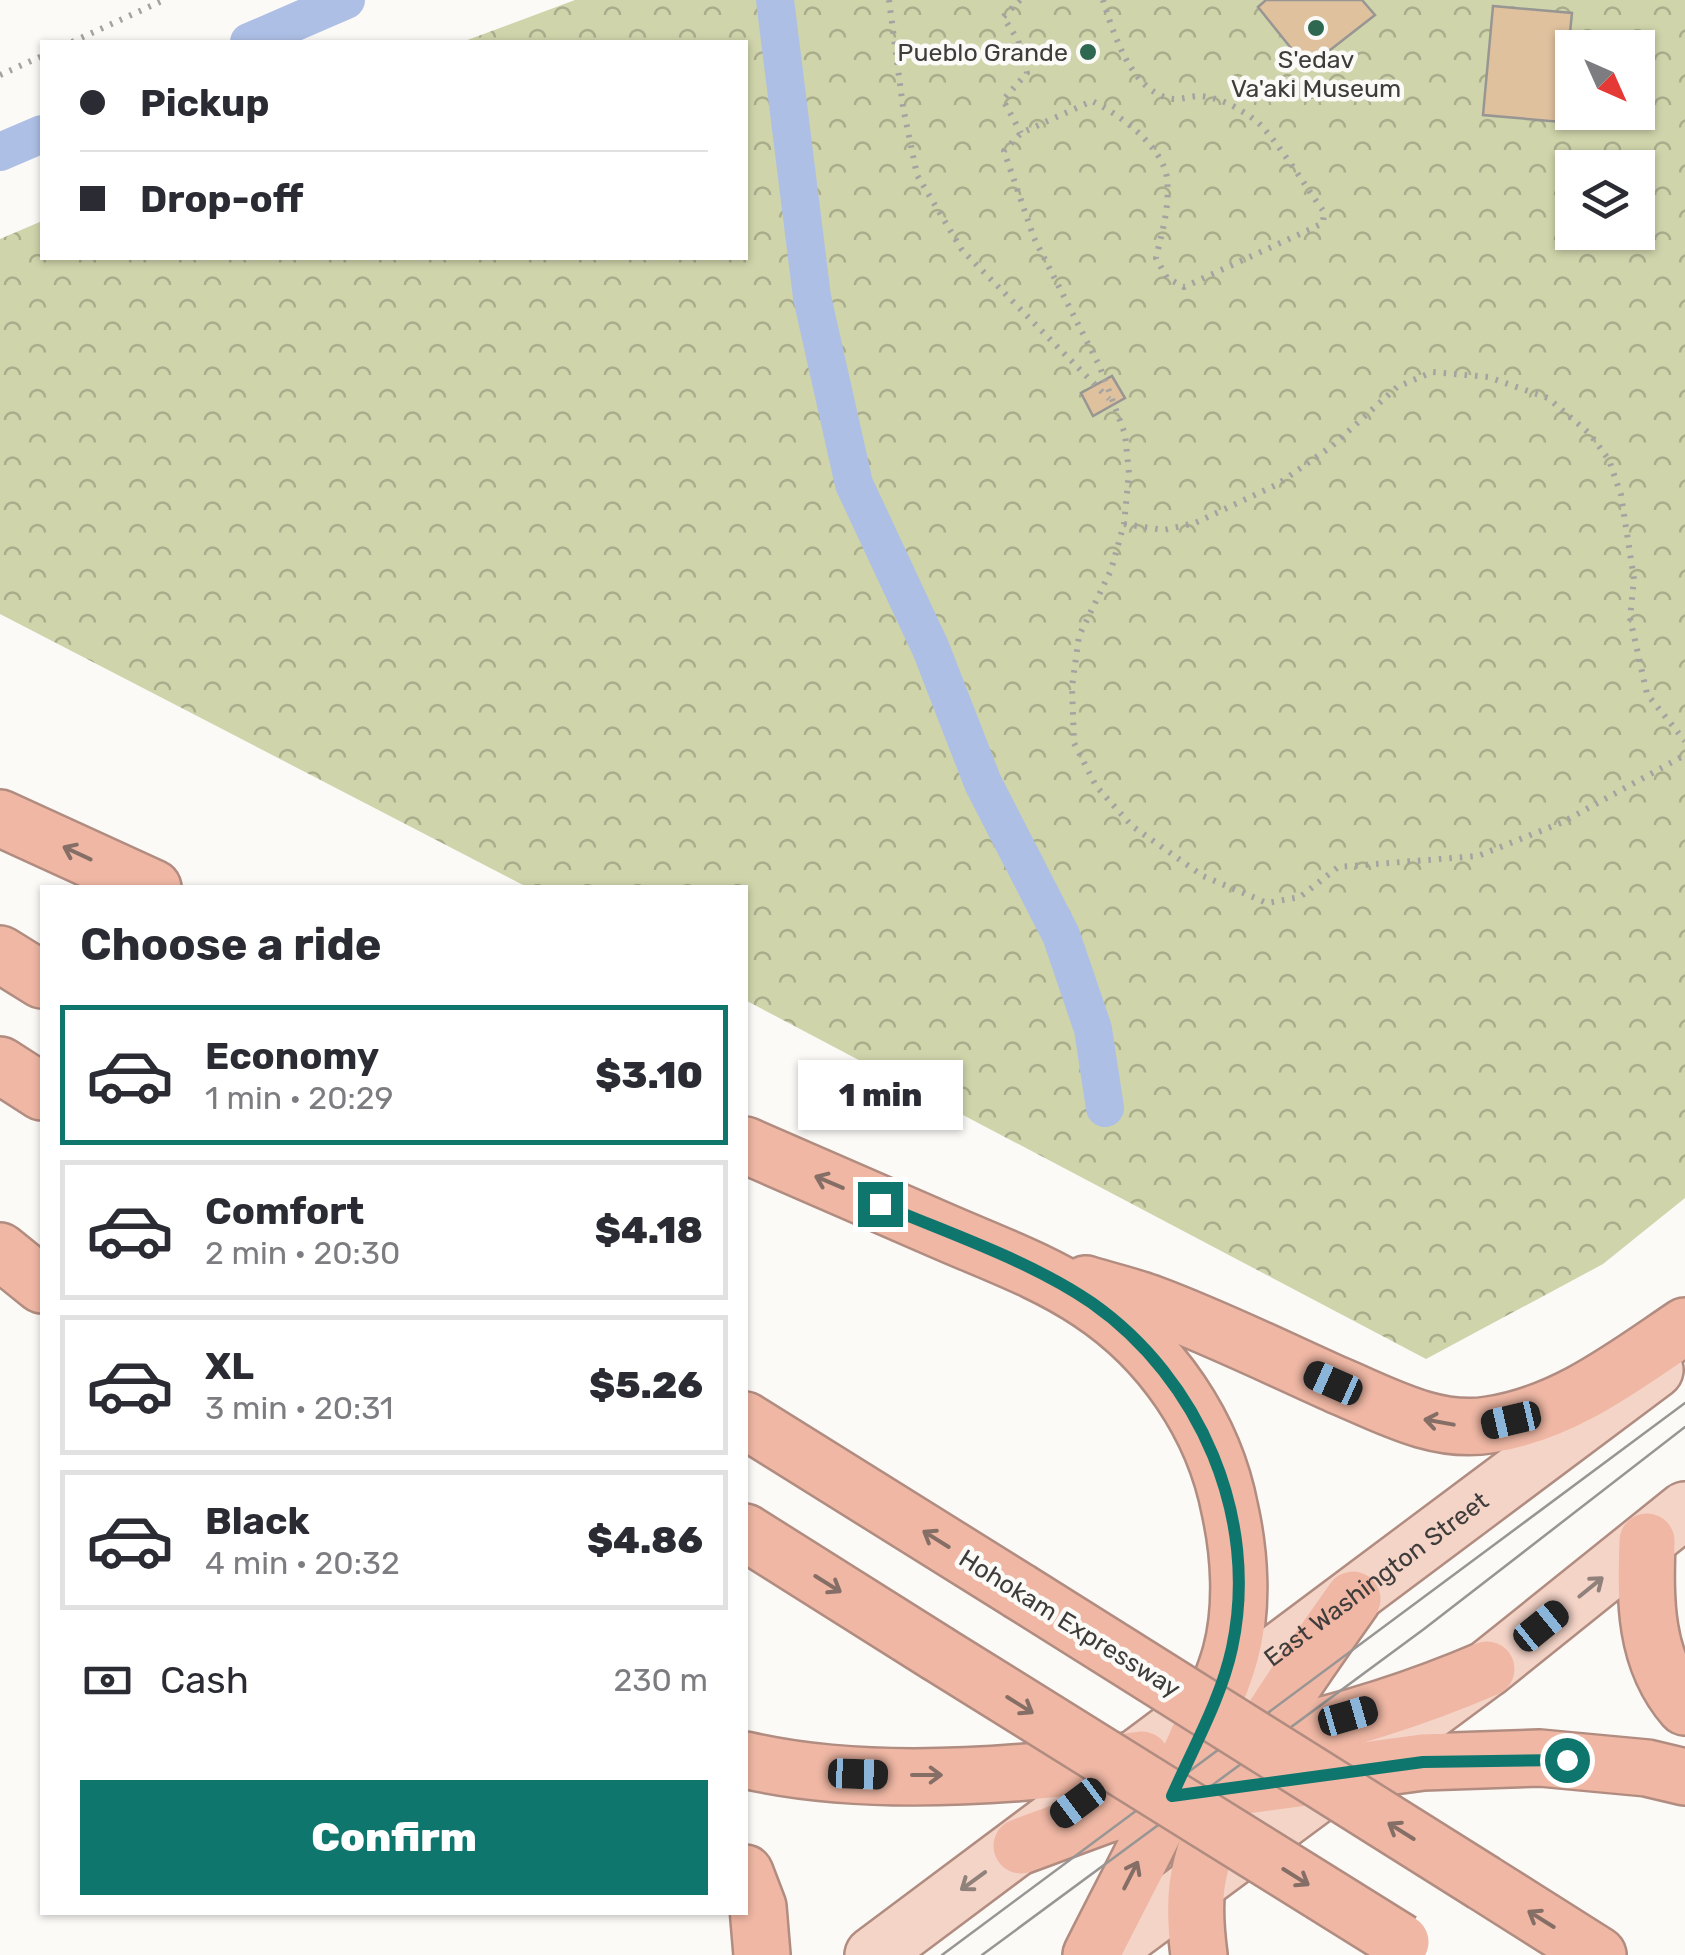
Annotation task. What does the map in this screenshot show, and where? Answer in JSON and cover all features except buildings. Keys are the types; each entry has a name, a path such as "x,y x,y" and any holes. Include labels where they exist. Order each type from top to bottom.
{"highway":[{"path":"0,818 146,885"},
{"path":"0,954 40,979"},
{"path":"0,1066 40,1091"},
{"path":"748,1146 1015,1262 1091,1302 1140,1343 1177,1388 1206,1438 1228,1498 1234,1528 1238,1591 1232,1648 1213,1702 1167,1769 1091,1955"},
{"path":"0,1250 40,1283"},
{"path":"1015,1262 1153,1304 1405,1414 1464,1426 1486,1426 1562,1403 1600,1383 1685,1326"},
{"name":"Hohokam Expressway","path":"748,1422 1598,1955"},
{"path":"1666,1525 1646,1594 1652,1646 1666,1682 1685,1707"},
{"path":"748,1534 1414,1951"},
{"path":"1199,1955 1198,1883 1222,1808 1289,1691 1352,1598"},
{"path":"748,1760 834,1772 943,1775 1167,1769 1416,1698 1487,1669"},
{"path":"1167,1769 1233,1787 1423,1762 1540,1758 1647,1768 1685,1777"},
{"path":"1020,1846 1104,1815 1167,1769"},
{"path":"748,1881 758,1907 762,1955"}],"main road":[{"name":"East Washington Street","path":"1213,1702 1685,1345"},
{"path":"1101,1955 1487,1669 1666,1525"},
{"path":"873,1955 1020,1846"}],"path":[{"path":"76,40 164,0"},
{"path":"889,0 903,107 917,175 962,250 1110,400"},
{"path":"1020,0 1003,17 1018,40 1027,74 1002,100 1021,133"},
{"path":"1103,0 1109,26 1154,92 1172,100 1199,96 1228,103 1258,122 1324,212 1323,223 1184,287 1168,278 1156,258 1167,214 1167,175 1145,140 1116,113 1092,102 1021,133 1004,151 1034,238 1100,367 1125,434 1129,473 1124,524 1111,570 1079,636 1072,687 1074,743 1096,786 1132,826 1203,876 1267,904 1300,896 1338,868 1478,856 1564,822 1685,754"},
{"path":"0,76 40,57"},
{"path":"1124,524 1164,530 1195,524 1278,484 1332,446 1397,388 1432,372 1488,378 1548,398 1590,434 1608,460 1620,494 1634,579 1630,618 1647,694 1685,740"}],"green space":[{"name":"S'edav Va'aki Museum","path":"575,0 1685,0 1685,1198 1603,1264 1426,1359 748,1002 748,885 523,885 0,614 0,239 40,222 40,260 748,260 748,40 467,40"}],"waterway":[{"path":"254,40 346,0"},
{"path":"775,0 812,297 854,484 931,649 983,783 1061,935 1093,1029 1105,1108"},
{"path":"0,152 40,135"}],"tram line":[{"path":"942,1955 1685,1403"},
{"path":"982,1955 1424,1629 1685,1427"}],"place":[{"name":"S'edav Va'aki Museum","path":"1316,28"},
{"name":"Pueblo Grande","path":"1088,52"}],"route":[{"path":"880,1204 1043,1275 1091,1302 1159,1364 1192,1410 1206,1438 1219,1468 1234,1528 1236,1618 1224,1676 1172,1796 1423,1762 1567,1760"}]}
